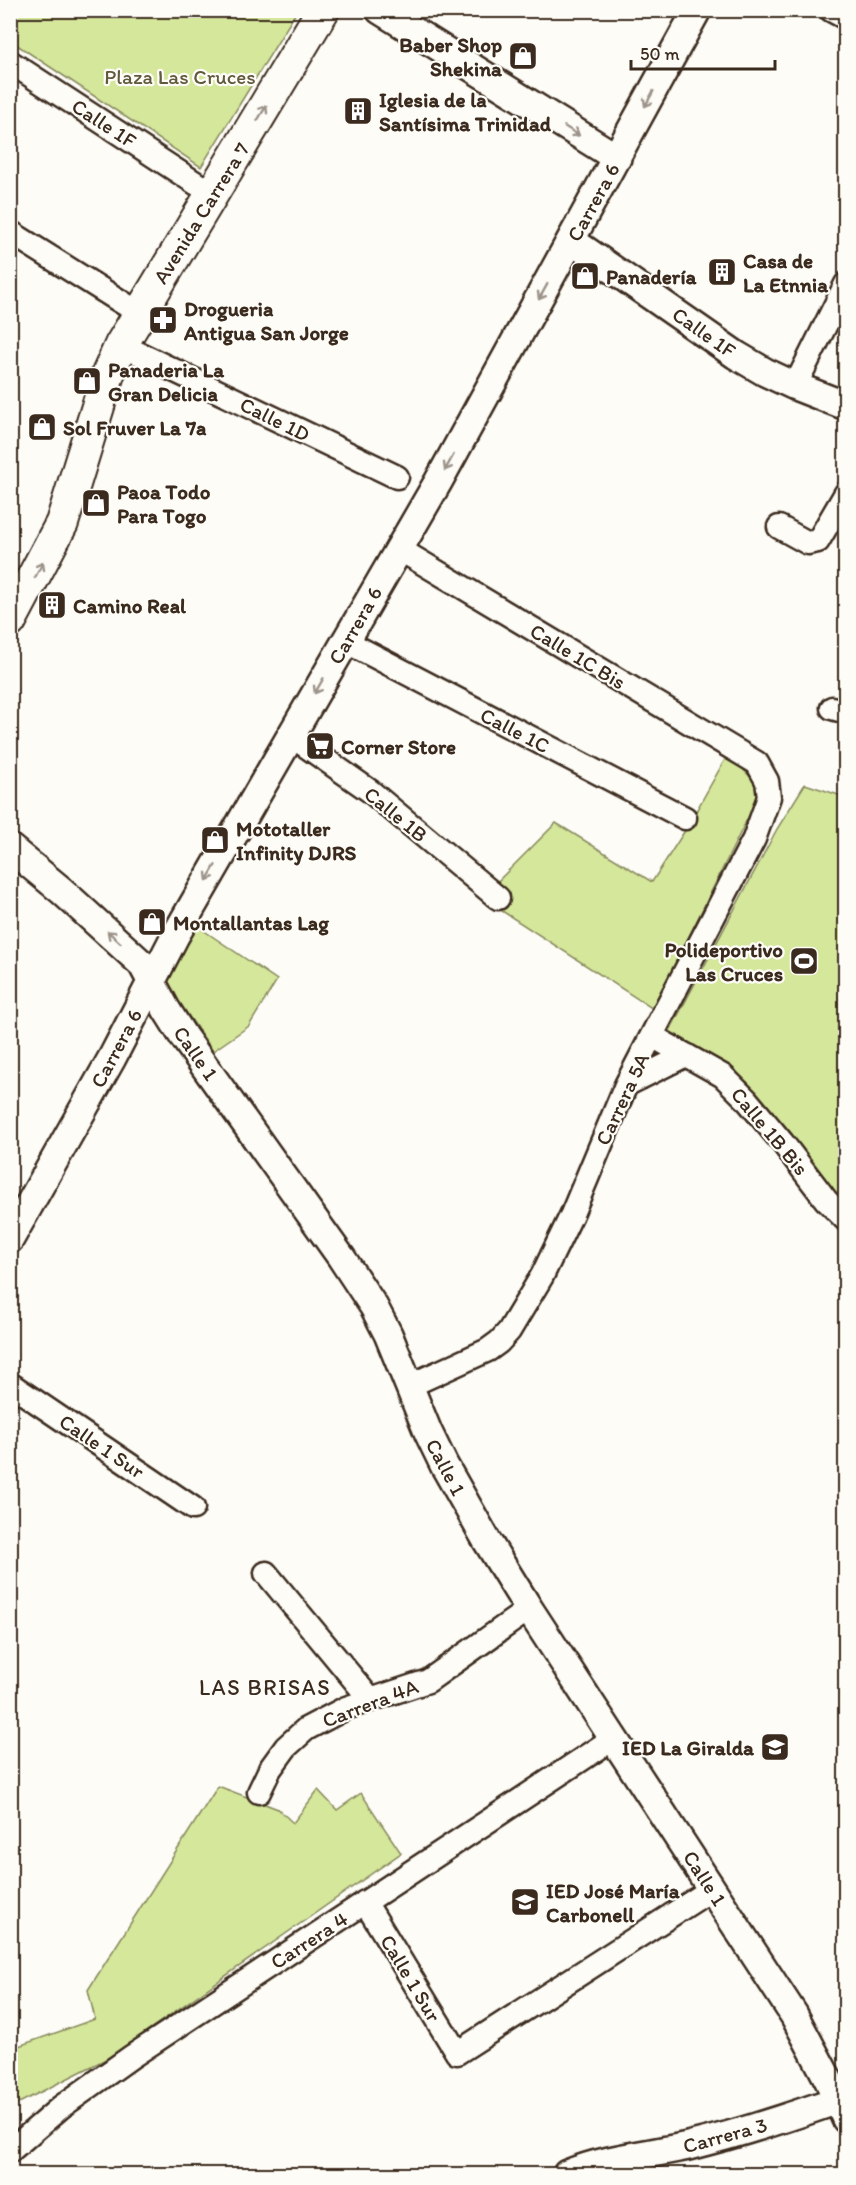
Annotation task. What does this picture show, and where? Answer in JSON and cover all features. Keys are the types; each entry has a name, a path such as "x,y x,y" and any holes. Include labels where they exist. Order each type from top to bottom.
{"main road":[{"name":"Avenida Carrera 7","path":"10,621 58,532 108,374 121,345 207,193 323,10"}],"street":[{"path":"380,10 617,158"},
{"name":"Carrera 6","path":"10,1239 112,1058 175,936 399,549 572,241 698,10"},
{"path":"831,10 846,18"},
{"name":"Calle 1F","path":"10,62 207,193"},
{"path":"10,232 139,313"},
{"name":"Calle 1F","path":"572,241 736,355 795,386 846,406"},
{"path":"795,386 846,284"},
{"name":"Calle 1D","path":"121,345 397,477"},
{"path":"779,527 808,543 818,541 846,493"},
{"name":"Calle 1C Bis","path":"399,549 757,763"},
{"name":"Calle 1C","path":"345,641 686,818"},
{"name":"Calle 1B","path":"290,735 370,791 498,898"},
{"name":"Carrera 5A","path":"409,1386 488,1350 499,1341 508,1331 556,1247 626,1085 754,839 769,797 767,781 757,763"},
{"name":"Calle 1","path":"10,848 142,964 183,1036 358,1282 388,1334 444,1465 487,1541 807,2037 843,2105"},
{"name":"Calle 1B Bis","path":"652,1036 723,1076 747,1099 826,1200 846,1220"},
{"path":"626,1085 686,1055"},
{"name":"Calle 1 Sur","path":"10,1384 193,1508"},
{"path":"266,1573 370,1699"},
{"name":"Carrera 4A","path":"259,1792 270,1769 286,1747 306,1729 346,1708 428,1681 529,1609"},
{"name":"Carrera 4","path":"10,2151 61,2107 123,2062 614,1738"},
{"name":"Calle 1 Sur","path":"365,1902 457,2053 712,1889"},
{"name":"Carrera 3","path":"582,2172 843,2105"}],"green space":[{"name":"Plaza Las Cruces","path":"10,11 297,11 201,167 11,41"},
{"path":"728,754 762,789 653,1009 502,911 510,896 494,885 556,823 652,882 686,829"},
{"path":"805,784 845,797 845,1206 827,1188 748,1083 734,1071 666,1038 777,829"},
{"path":"197,926 277,980 249,1026 213,1051 166,983"},
{"path":"218,1786 278,1809 293,1823 318,1790 337,1810 361,1793 401,1853 110,2057 11,2107 10,2049 95,2019 88,1990"}],"place":[{"name":"Baber Shop Shekina","path":"523,56"},
{"name":"Iglesia de la Santísima Trinidad","path":"358,111"},
{"name":"Casa de La Etnnia","path":"722,272"},
{"name":"Panadería","path":"585,276"},
{"name":"Drogueria Antigua San Jorge","path":"163,320"},
{"name":"Panaderia La Gran Delicia","path":"87,381"},
{"name":"Sol Fruver La 7a","path":"42,427"},
{"name":"Paoa Todo Para Togo","path":"96,503"},
{"name":"Camino Real","path":"52,605"},
{"name":"Corner Store","path":"320,746"},
{"name":"Mototaller Infinity DJRS","path":"215,840"},
{"name":"Montallantas Lag","path":"152,922"},
{"name":"Polideportivo Las Cruces","path":"804,961"},
{"name":"IED La Giralda","path":"775,1747"},
{"name":"IED José María Carbonell","path":"525,1902"}],"district":[{"name":"LAS BRISAS","path":"265,1687"}]}
